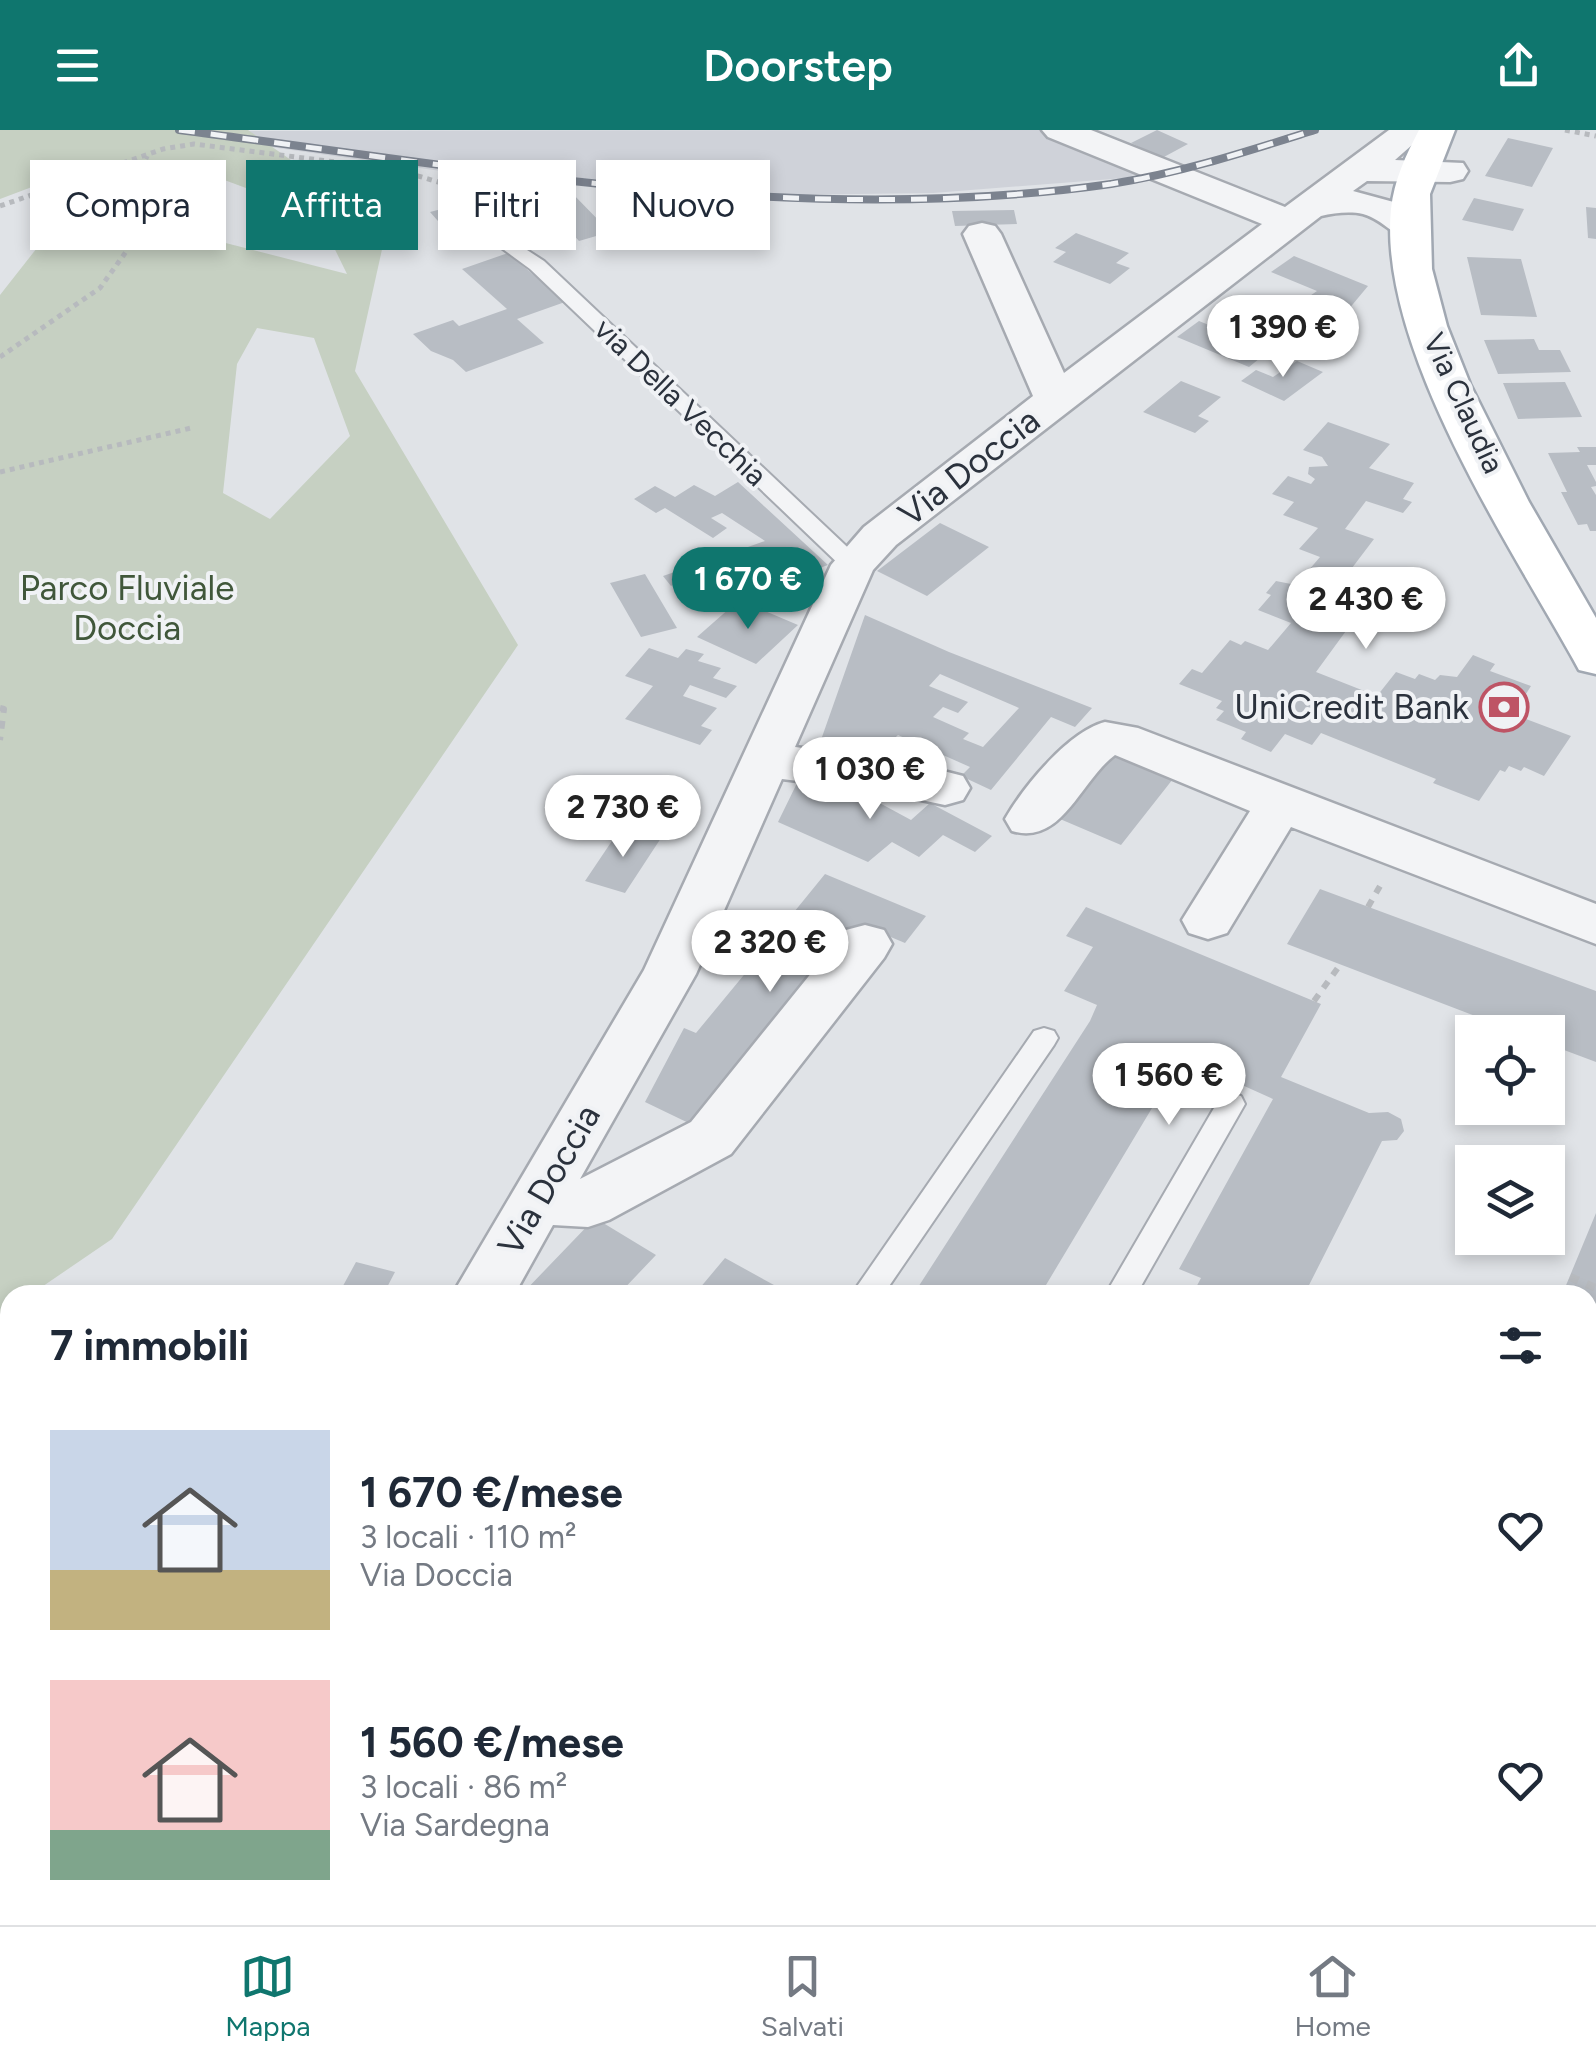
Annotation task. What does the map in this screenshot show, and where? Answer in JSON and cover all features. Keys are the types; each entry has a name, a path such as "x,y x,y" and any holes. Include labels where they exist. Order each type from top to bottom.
{"main road":[{"name":"Via Claudia","path":"1437,130 1426,156 1409,228 1411,261 1430,337 1470,426 1596,659"}],"street":[{"path":"1060,130 1303,214 1337,201 1368,204 1400,218 1409,228"},
{"name":"Via Doccia","path":"488,1285 669,974 853,565 880,536 1054,399 1362,170 1426,156"},
{"path":"982,234 1054,399"},
{"path":"1030,820 1090,749 1106,738 1139,744 1280,804 1596,924"},
{"path":"764,760 878,774 945,788"},
{"path":"1208,920 1280,804"},
{"path":"536,1201 588,1203 711,1138 866,944"}],"lane":[{"name":"via Della Vecchia","path":"517,250 853,565"},
{"path":"873,1285 1044,1038"},
{"path":"1126,1285 1231,1104"}],"path":[{"path":"1565,130 1596,136"},
{"path":"0,206 148,154 194,144 438,181"},
{"path":"0,357 100,288 151,218 139,174 148,154"},
{"path":"0,472 192,428"},
{"path":"0,708 4,709 0,740"},
{"path":"1314,1001 1340,964"},
{"path":"1570,1276 1590,1285"}],"shaded area":[{"path":"1071,130 1158,167 1125,178 933,193 779,195 770,194 770,160 596,160 596,179 576,178 576,160 438,160 438,171 418,168 418,160 362,160 155,131"}],"green space":[{"path":"0,130 248,130 291,160 246,160 246,188 226,181 226,160 30,160 30,188 0,199"},
{"name":"Parco Fluviale Doccia","path":"226,243 347,274 335,250 382,250 355,371 518,645 112,1239 45,1285 0,1285 0,295 35,250 226,250","holes":["257,328 314,338 350,436 270,519 223,493 237,364"]}],"building":[{"path":"1157,130 1188,144 1162,158 1131,143"},
{"path":"1508,138 1553,148 1532,187 1485,176"},
{"path":"576,197 596,218 596,236 579,241"},
{"path":"1474,198 1524,209 1513,231 1462,220"},
{"path":"1586,207 1596,208 1596,239 1588,238"},
{"path":"1014,210 1017,224 955,226 952,211"},
{"path":"1076,233 1129,253 1116,263 1130,268 1110,284 1053,262 1066,252 1055,248"},
{"path":"508,253 565,302 517,319 544,343 466,372 453,360 431,351 413,334 453,320 459,326 507,309 462,269"},
{"path":"1294,256 1368,286 1343,316 1304,300 1317,291 1271,272"},
{"path":"1467,257 1521,259 1537,317 1481,315"},
{"path":"1268,303 1334,332 1311,348 1245,319"},
{"path":"1199,321 1270,350 1249,367 1177,337"},
{"path":"1534,339 1539,350 1560,350 1571,372 1498,374 1484,340"},
{"path":"1297,361 1323,372 1284,401 1241,381 1256,370 1273,377"},
{"path":"1181,381 1221,397 1198,416 1209,421 1195,433 1143,412"},
{"path":"1565,382 1582,417 1518,419 1503,383"},
{"path":"1328,422 1390,444 1369,468 1414,483 1403,499 1412,502 1403,513 1366,501 1345,529 1374,539 1352,568 1398,585 1377,615 1362,609 1316,672 1377,696 1396,672 1415,679 1419,674 1435,680 1440,675 1457,677 1473,655 1495,664 1490,671 1531,686 1513,714 1571,736 1544,776 1524,767 1521,771 1509,766 1505,772 1500,770 1479,801 1433,783 1436,779 1321,733 1312,745 1285,734 1271,752 1241,739 1246,732 1216,720 1224,711 1216,708 1222,701 1179,684 1192,669 1202,673 1230,640 1268,650 1291,623 1258,610 1271,595 1266,593 1276,581 1296,585 1320,557 1299,549 1318,528 1283,515 1294,502 1272,494 1288,476 1311,484 1315,479 1308,474 1309,467 1328,466 1322,457 1303,450"},
{"path":"1577,447 1596,447 1596,465 1587,465 1596,482 1591,487 1596,495 1596,531 1590,531 1587,524 1578,525 1548,453 1580,452"},
{"path":"738,482 828,565 700,611 676,583 671,586 663,576 721,556 728,564 741,560 734,552 765,541 722,513 711,518 727,528 713,538 665,508 656,513 634,499 655,486 675,497 694,485 715,496"},
{"path":"940,523 989,547 927,596 877,571"},
{"path":"645,574 677,628 641,637 610,583"},
{"path":"739,600 798,625 756,664 697,637"},
{"path":"865,615 1092,708 1075,727 1051,717 991,790 961,776 970,767 898,735 867,765 816,754","holes":["940,674 1019,708 983,747 963,739 969,733 933,717 943,707 958,713 968,702 929,686"]},
{"path":"649,648 678,658 686,649 704,654 698,661 721,668 713,678 737,686 726,698 690,685 683,696 717,708 701,726 712,730 700,745 625,719 653,686 625,676"},
{"path":"1113,743 1180,770 1121,845 1060,819 1092,780"},
{"path":"800,777 837,780 911,820 930,803 992,836 975,852 943,835 919,857 892,842 868,862 778,822"},
{"path":"622,826 661,838 625,893 585,881"},
{"path":"825,874 926,916 905,943 862,925 701,1129 645,1102 684,1028 696,1033 762,953 747,946 763,927 777,933"},
{"path":"1320,889 1596,991 1596,1062 1565,1050 1565,1015 1473,1015 1287,944"},
{"path":"1086,907 1321,1004 1281,1077 1369,1113 1388,1112 1401,1119 1404,1131 1397,1140 1382,1141 1309,1285 1197,1285 1201,1278 1179,1269 1273,1099 1182,1058 1046,1285 919,1285 1097,1005 1064,991 1093,947 1066,936"},
{"path":"1596,1213 1596,1285 1566,1285"},
{"path":"595,1218 656,1255 628,1285 531,1285"},
{"path":"725,1258 774,1285 702,1285"},
{"path":"356,1262 395,1272 388,1285 343,1285"}],"railway":[{"path":"179,130 644,188 878,200 995,196 1111,184 1189,168 1315,130"}],"place":[{"name":"UniCredit Bank","path":"1504,707"}]}
